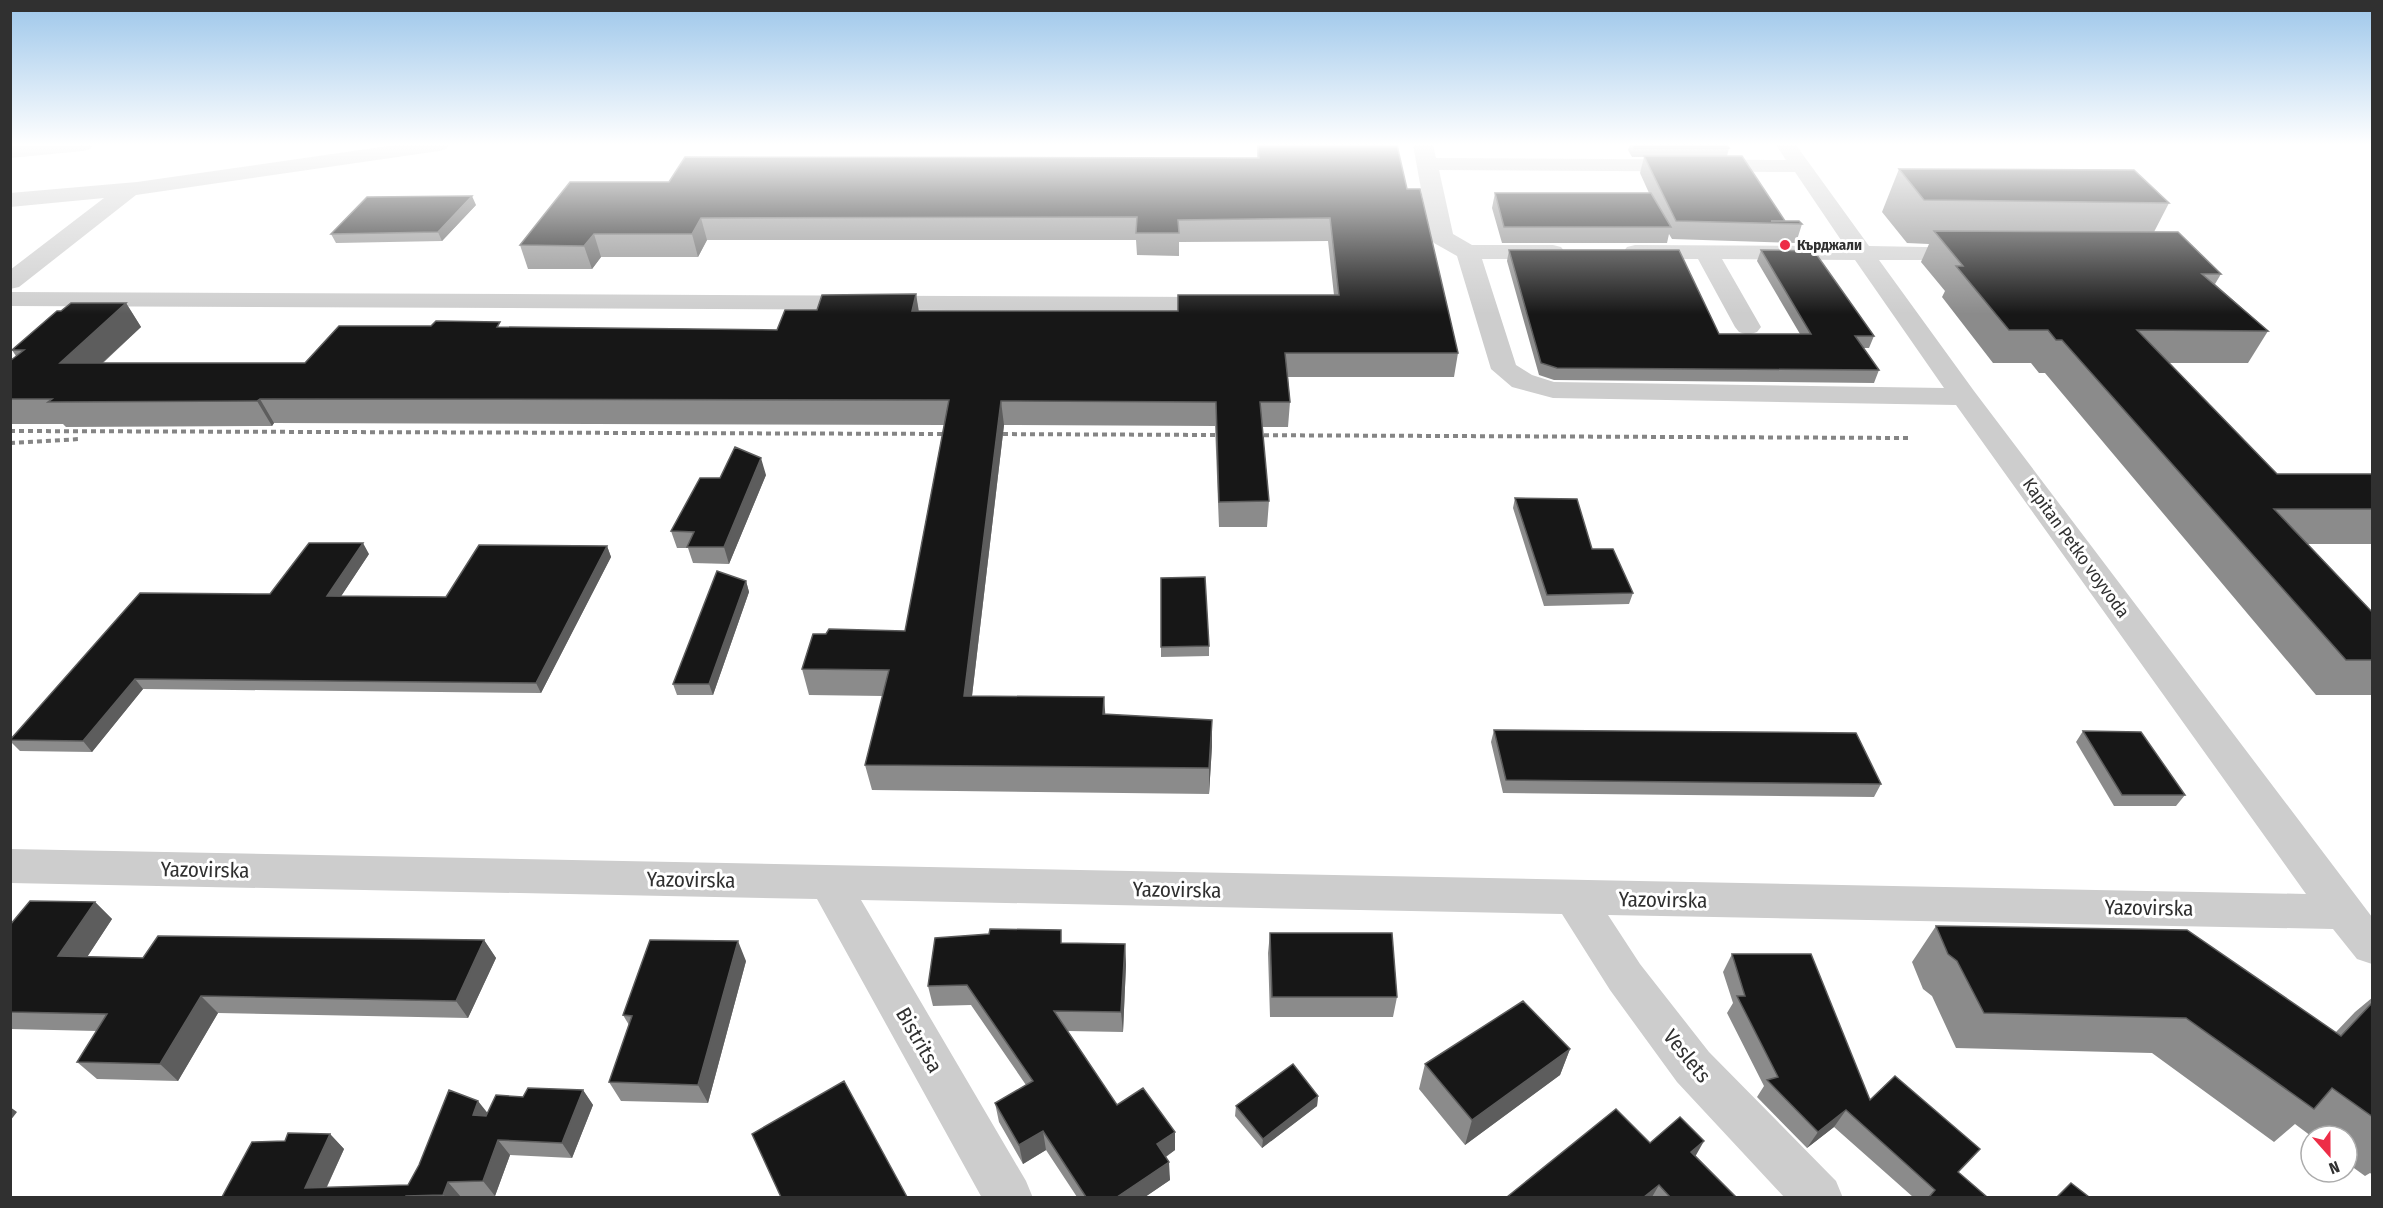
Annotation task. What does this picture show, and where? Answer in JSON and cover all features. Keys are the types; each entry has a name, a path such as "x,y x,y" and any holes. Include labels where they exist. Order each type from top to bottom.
{"street":[{"path":"10,282 113,201"},
{"path":"1435,201 1442,238 1468,252 1575,252"},
{"name":"Kapitan Petko voyvoda","path":"1826,201 1964,397 2343,912 2373,946"},
{"path":"1468,252 1504,369 1531,385 1553,390 1964,397"},
{"path":"1611,252 1991,253"},
{"path":"1706,252 1749,327"},
{"path":"10,299 1207,304"},
{"name":"Yazovirska","path":"10,866 2343,912"},
{"name":"Bistritsa","path":"829,882 1009,1197"},
{"name":"Veslets","path":"1574,898 1625,977 1693,1067 1819,1197"}],"building":[{"path":"363,201 467,201 438,232 331,234"},
{"path":"555,201 1423,201 1458,353 1285,353 1290,402 1260,402 1269,501 1219,502 1216,402 1001,401 964,696 1104,697 1103,714 1212,720 1209,768 865,765 889,670 802,669 813,634 826,634 829,629 905,631 949,400 260,399 257,401 48,402 52,399 10,399 10,361 24,350 12,350 57,311 61,311 71,303 126,303 60,363 305,363 339,326 431,326 436,321 500,322 497,327 777,330 785,310 817,310 822,295 916,294 912,311 1178,311 1178,295 1339,295 1330,218 1178,220 1179,233 1136,233 1137,217 701,218 692,234 594,234 584,246 520,245"},
{"path":"1497,201 1656,201 1671,227 1504,227"},
{"path":"1666,201 1772,201 1785,221 1799,221 1802,224 1676,221"},
{"path":"2036,201 2167,201 2169,203"},
{"path":"1934,231 2178,232 2221,274 2202,274 2268,331 2137,330 2277,474 2373,474 2373,509 2274,509 2373,613 2373,660 2346,660 2062,340 2056,340 2048,330 2009,330 1956,266 1963,266"},
{"path":"1509,250 1679,250 1719,334 1811,334 1761,250 1814,251 1874,336 1855,336 1879,370 1557,368 1541,363"},
{"path":"735,447 761,458 724,547 687,547 694,532 671,531 700,478 720,478"},
{"path":"1515,498 1577,499 1592,549 1613,549 1633,593 1547,595"},
{"path":"309,543 363,543 327,596 446,597 479,545 607,546 536,683 135,679 83,741 10,740 140,593 270,594"},
{"path":"717,571 746,581 709,684 673,684"},
{"path":"1205,577 1209,646 1161,647 1161,578"},
{"path":"1494,730 1856,733 1881,784 1506,780"},
{"path":"2083,731 2141,732 2185,795 2122,795"},
{"path":"30,901 95,902 58,956 143,958 158,936 484,940 456,1001 201,996 160,1064 77,1062 107,1014 10,1012 10,925"},
{"path":"1936,926 2187,930 2341,1036 2373,1002 2373,1117 2332,1088 2314,1109 2186,1018 1984,1013 1957,961 1948,954"},
{"path":"990,929 1061,930 1061,943 1125,944 1121,1012 1054,1011 1117,1105 1143,1088 1175,1132 1157,1144 1169,1162 1117,1197 1086,1197 1043,1131 1019,1145 995,1103 1033,1081 967,985 928,986 935,938 989,934"},
{"path":"1270,933 1392,933 1397,997 1272,997"},
{"path":"650,940 738,941 698,1085 609,1082 632,1016 623,1015"},
{"path":"1732,954 1811,954 1870,1100 1895,1076 1980,1149 1958,1172 1987,1197 1929,1197 1935,1190 1846,1110 1818,1132 1767,1080 1778,1077 1737,996 1745,996"},
{"path":"1523,1001 1570,1049 1472,1120 1425,1064"},
{"path":"1293,1064 1318,1096 1263,1139 1236,1106"},
{"path":"844,1081 907,1197 781,1197 752,1134"},
{"path":"528,1088 583,1090 562,1143 498,1140 483,1181 448,1182 443,1195 222,1197 252,1142 285,1141 288,1133 330,1134 305,1188 408,1185 419,1165 449,1090 478,1101 473,1115 486,1116 496,1095 523,1097"},
{"path":"1616,1109 1650,1143 1680,1117 1704,1141 1691,1152 1736,1197 1670,1197 1659,1185 1644,1197 1507,1197"},
{"path":"2071,1183 2089,1197 2057,1197"}],"railway":[{"path":"10,431 958,434"},
{"path":"985,434 1908,438"},
{"path":"10,443 80,439"}],"place":[{"name":"Кърджали","path":"1785,245"}]}
